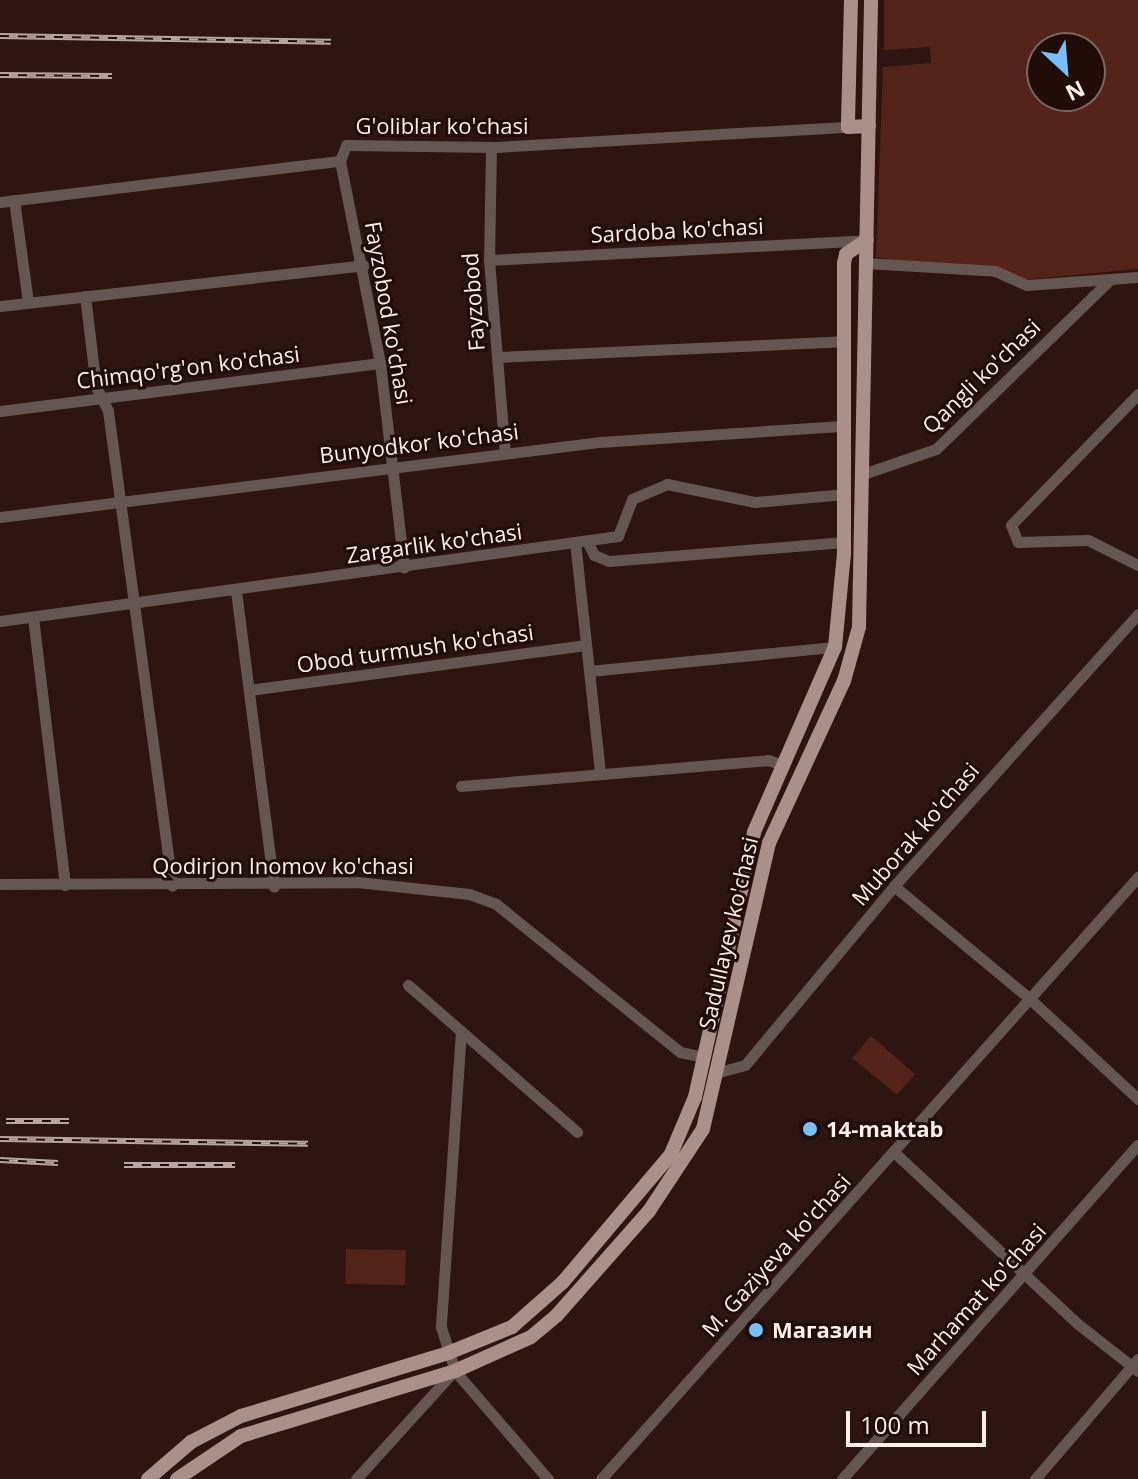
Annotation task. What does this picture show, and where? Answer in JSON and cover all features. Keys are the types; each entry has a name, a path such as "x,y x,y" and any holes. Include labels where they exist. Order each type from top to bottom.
{"main road":[{"path":"851,0 848,127 869,126"},
{"name":"Sadullayev ko'chasi","path":"177,1479 241,1436 455,1371 516,1346 568,1303 684,1163 703,1129 719,1072 769,843 854,651 861,603 871,0"},
{"path":"148,1479 191,1442 241,1416 448,1353 526,1317 635,1203 681,1137 704,1057 743,870 783,765 835,647 844,542 846,254 867,240"}],"street":[{"name":"G'oliblar ko'chasi","path":"0,202 340,161 346,145 491,147 848,127"},
{"name":"Fayzobod","path":"491,147 489,260 505,453"},
{"name":"Fayzobod ko'chasi","path":"340,161 364,265 380,363 404,568"},
{"path":"14,200 28,302"},
{"name":"Sardoba ko'chasi","path":"489,260 867,240"},
{"path":"866,263 995,271 1027,285 1138,277"},
{"path":"0,306 364,265"},
{"name":"Qangli ko'chasi","path":"863,474 936,449 1111,279"},
{"path":"85,296 96,387 103,398 121,501 172,886"},
{"path":"497,357 844,341"},
{"name":"Chimqo'rg'on ko'chasi","path":"0,411 380,363"},
{"path":"1138,394 1011,525 1018,542 1088,540 1138,565"},
{"name":"Bunyodkor ko'chasi","path":"0,517 393,465 844,426"},
{"name":"Zargarlik ko'chasi","path":"0,621 404,568 618,536 632,499 667,484 755,502 845,494"},
{"path":"587,541 594,555 609,561 844,542"},
{"path":"575,542 600,771"},
{"path":"236,591 274,887"},
{"name":"Muborak ko'chasi","path":"719,1072 745,1065 894,886 1138,614"},
{"path":"33,617 65,885"},
{"name":"Obod turmush ko'chasi","path":"249,690 586,645"},
{"path":"589,671 835,647"},
{"path":"461,786 600,771 768,760 783,765"},
{"name":"M. Gaziyeva ko'chasi","path":"601,1479 1138,877"},
{"name":"Qodirjon Inomov ko'chasi","path":"0,884 274,887 357,882 438,887 496,904 680,1052 704,1057"},
{"path":"894,886 1029,998 1138,1099"},
{"path":"408,985 577,1132"},
{"path":"461,1031 441,1327 455,1371 548,1479"},
{"name":"Marhamat ko'chasi","path":"842,1479 1138,1145"},
{"path":"895,1153 1026,1274 1136,1365 1035,1479"},
{"path":"356,1479 455,1371"}],"shaded area":[{"path":"884,0 1138,0 1138,269 1021,280 876,257 883,67 931,63 930,47 884,50"},
{"path":"871,1036 915,1074 897,1095 852,1058"},
{"path":"346,1249 406,1250 405,1285 345,1284"}],"railway":[{"path":"0,36 331,42"},
{"path":"0,75 112,76"},
{"path":"6,1121 69,1121"},
{"path":"0,1139 308,1144"},
{"path":"0,1160 58,1163"},
{"path":"124,1165 235,1165"}],"place":[{"name":"14-maktab","path":"810,1129"},
{"name":"Магазин","path":"756,1330"}]}
